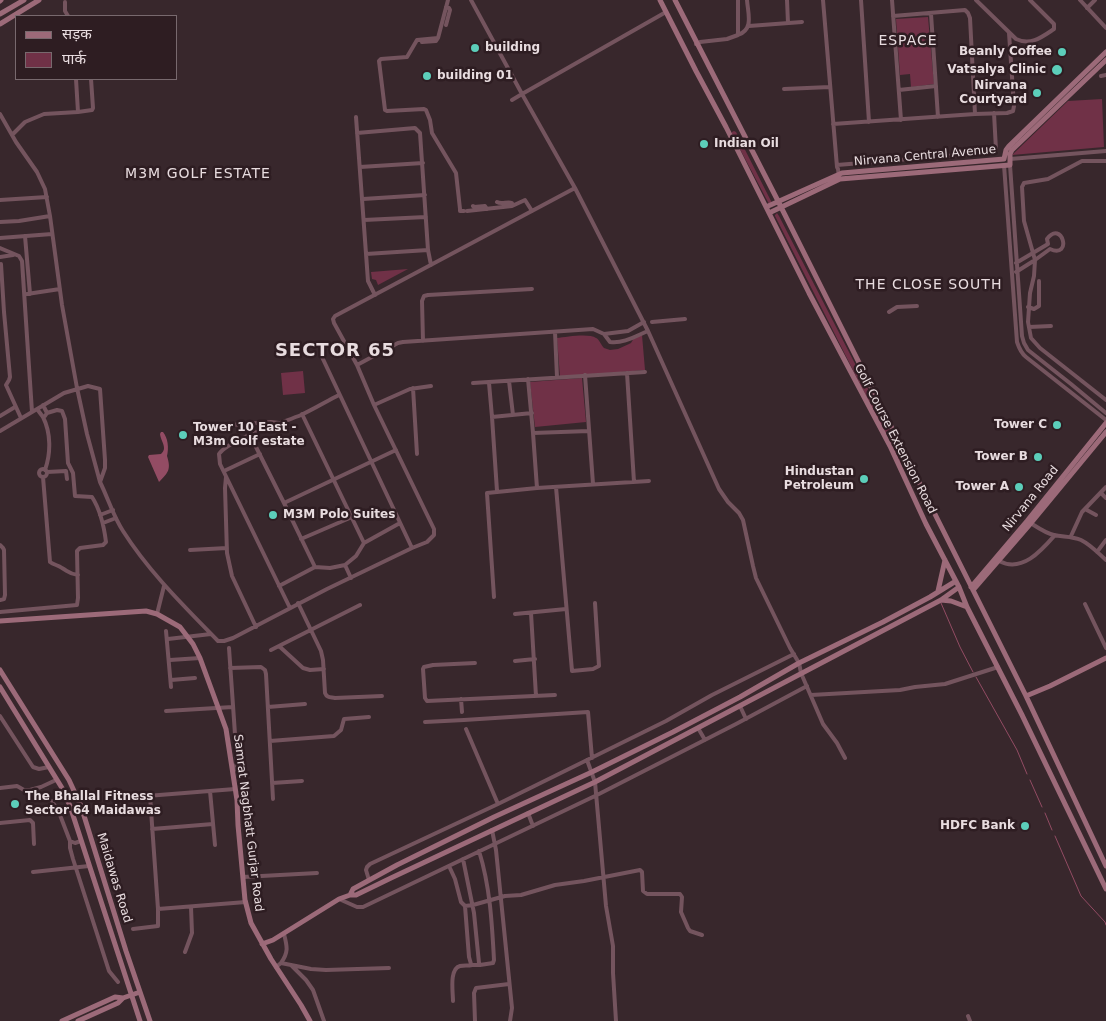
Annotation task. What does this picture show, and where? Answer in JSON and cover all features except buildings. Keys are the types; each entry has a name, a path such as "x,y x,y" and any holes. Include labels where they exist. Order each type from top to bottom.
{"street":[{"path":"0,14 24,0"},
{"path":"0,24 39,0"},
{"path":"422,42 436,41 438,38 446,7 450,0"},
{"path":"471,0 574,188 644,322 719,488 743,520 756,578 799,663 801,673 823,724 845,758"},
{"name":"Golf Course Extension Road","path":"660,0 890,446 967,607 1104,879 1105,886"},
{"name":"Golf Course Extension Road","path":"675,0 1026,696 1106,866"},
{"path":"738,0 738,35"},
{"path":"696,44 727,39 747,30 749,26 747,0"},
{"path":"787,0 788,23"},
{"path":"824,0 837,178"},
{"path":"861,0 870,122"},
{"path":"892,0 901,120"},
{"path":"976,0 1009,33 1021,42 1040,38 1054,28 1054,24 1030,0"},
{"path":"1080,0 1106,28"},
{"path":"1087,8 1095,0"},
{"path":"65,2 68,15"},
{"path":"446,7 450,10 446,24"},
{"path":"893,16 965,10 968,13 970,18 975,114"},
{"path":"512,100 666,12"},
{"path":"931,14 938,117"},
{"path":"749,26 802,22"},
{"path":"833,124 1013,111 1009,33"},
{"path":"438,38 417,40 407,57 381,59 379,61 384,108 387,111 426,110 432,133 456,173 460,211 512,206 524,201 531,211"},
{"name":"Nirvana Central Avenue","path":"1007,162 1006,150 1009,146 1106,52"},
{"name":"Nirvana Central Avenue","path":"1007,162 1012,150 1106,60"},
{"path":"500,79 511,73"},
{"path":"76,80 78,112"},
{"path":"12,135 26,122 44,114 92,110 90,80"},
{"path":"899,90 936,86"},
{"path":"784,89 830,87"},
{"path":"837,166 995,152 994,113"},
{"path":"0,114 44,184 77,388 100,482 121,529 132,546 164,586 218,641 233,638 256,627 298,603 427,542 434,535 434,529 374,405 357,365 334,323 333,319 335,316 574,188"},
{"path":"356,117 368,281 375,295"},
{"path":"358,133 415,128 420,133 428,250 431,265"},
{"path":"1007,162 1106,151"},
{"path":"1106,161 1082,161 1048,179 1030,181 1024,183 1022,187 1024,221 1035,260 1028,307 1031,338 1040,348 1106,400"},
{"path":"360,167 423,162"},
{"path":"1007,162 1024,343 1028,350 1106,413"},
{"path":"1007,162 1011,265 1018,346 1026,358 1106,422"},
{"name":"Nirvana Central Avenue","path":"766,207 779,204 837,178 1007,162"},
{"path":"362,199 425,196"},
{"path":"0,200 47,197"},
{"path":"498,202 499,204 510,202 512,206"},
{"name":"Nirvana Central Avenue","path":"769,213 779,204"},
{"path":"473,206 485,206 487,209"},
{"path":"0,222 50,216"},
{"path":"364,220 426,217"},
{"path":"0,238 52,234"},
{"path":"1011,265 1048,244 1047,239 1053,234 1059,234 1063,238 1064,244 1060,249 1055,251 1050,249 1012,274"},
{"path":"25,236 30,294"},
{"path":"0,248 21,258 22,261 32,412"},
{"path":"366,254 428,250"},
{"path":"0,257 15,255"},
{"path":"1,264 2,312 10,377 6,385"},
{"path":"1028,307 1034,309 1038,306 1038,281"},
{"path":"24,294 60,289"},
{"path":"423,341 422,300 424,296 532,289"},
{"path":"1014,305 1020,305"},
{"path":"889,312 898,307 917,306"},
{"path":"652,322 685,319"},
{"path":"604,334 628,331 644,322"},
{"path":"1016,324 1021,324"},
{"path":"1029,328 1051,326"},
{"path":"357,365 398,343 593,329 604,334 610,342 617,343 648,331"},
{"path":"555,332 557,377"},
{"path":"1018,346 1024,343"},
{"path":"322,357 412,548"},
{"path":"473,383 646,372"},
{"path":"627,374 634,482"},
{"path":"585,375 593,484"},
{"path":"528,379 537,488"},
{"path":"509,381 513,415"},
{"path":"489,383 496,491"},
{"path":"0,384 6,385"},
{"path":"6,385 21,418"},
{"path":"0,431 64,393 88,386 98,388 100,391 106,460 100,482"},
{"path":"374,405 413,388 431,386"},
{"path":"413,388 418,454"},
{"path":"290,608 220,464 219,454 222,450 250,435 302,414 339,395"},
{"path":"43,405 46,413"},
{"path":"0,416 16,407"},
{"path":"37,409 45,422 49,442 46,476 43,477 50,562 63,568 70,574 78,575"},
{"path":"0,612 75,605 78,598 78,549 105,544 103,523 92,498 75,496 73,473 68,463 65,420 62,412 58,410 46,413 43,417"},
{"path":"492,417 532,413"},
{"path":"302,414 364,543"},
{"name":"Nirvana Road","path":"972,588 999,561 1106,422"},
{"path":"218,426 280,423"},
{"path":"533,434 589,431"},
{"name":"Nirvana Road","path":"972,588 1106,432"},
{"path":"250,435 314,567"},
{"path":"284,503 396,450"},
{"path":"224,471 260,454"},
{"path":"901,471 911,466"},
{"path":"46,471 66,471 67,479"},
{"path":"226,477 227,548 232,576 256,627"},
{"path":"494,598 487,493 649,481"},
{"path":"556,487 571,669 574,671 593,669 599,666 595,603"},
{"path":"1071,536 1080,515 1106,487"},
{"path":"1101,493 1106,498"},
{"path":"1085,509 1096,515"},
{"path":"100,515 113,510"},
{"path":"301,539 352,517"},
{"path":"103,523 116,518"},
{"path":"1029,522 1048,533 1071,536 1081,540 1106,560"},
{"path":"279,586 314,567 330,568 345,565 356,556 364,543 400,523"},
{"path":"999,561 1006,564 1014,564 1033,558 1055,535"},
{"path":"937,544 947,539"},
{"path":"1097,552 1106,540"},
{"path":"0,545 4,550 5,573 5,597 0,600"},
{"path":"190,550 227,548"},
{"path":"938,592 945,559"},
{"path":"345,565 351,578"},
{"path":"350,895 353,889 491,819 682,728 799,663 883,622 956,581"},
{"path":"157,614 164,586"},
{"path":"262,944 274,940 339,899 356,895 595,782 941,600 959,587"},
{"path":"941,600 951,601 967,607"},
{"path":"298,603 321,651 325,693 328,697 382,696"},
{"path":"1085,604 1106,648"},
{"path":"271,650 360,605"},
{"path":"515,614 566,609"},
{"name":"Samrat Nagbhatt Gurjar Road","path":"0,621 146,610 180,627 188,637 200,658 226,728 235,789 246,902 251,924 262,944 279,965 310,1021"},
{"path":"531,613 536,696"},
{"path":"166,631 172,687"},
{"path":"168,638 211,634"},
{"path":"279,646 303,668 310,670 324,669"},
{"path":"229,648 237,763 233,772"},
{"path":"370,880 366,867 370,864 493,807 592,758 794,654"},
{"path":"170,660 200,658"},
{"path":"1026,696 1106,658"},
{"path":"515,661 535,659"},
{"path":"475,663 430,665 424,667 424,698 426,700 555,696"},
{"path":"811,695 900,690 945,684 998,667"},
{"path":"230,668 263,668 266,674 273,799"},
{"name":"Maidawas Road","path":"0,670 69,780 81,806 150,1021"},
{"path":"171,680 195,678"},
{"path":"1006,683 1016,678"},
{"path":"339,899 357,907 363,907 597,795 807,686"},
{"name":"Maidawas Road","path":"0,687 70,806 140,1021"},
{"path":"461,699 462,712"},
{"path":"268,707 305,704"},
{"path":"740,706 746,719"},
{"path":"166,711 233,707"},
{"path":"425,722 588,712 592,758"},
{"path":"0,716 32,767 39,769 49,768"},
{"path":"270,741 334,736 341,730 344,719 369,717"},
{"path":"698,728 705,740"},
{"path":"466,729 498,804"},
{"path":"587,760 595,782 597,795 606,906 612,937 616,1021"},
{"path":"0,788 17,786 24,790 30,790 56,780"},
{"path":"272,783 302,781"},
{"path":"134,797 235,789"},
{"path":"210,791 215,845"},
{"path":"133,929 158,926 150,796"},
{"path":"506,800 517,807"},
{"path":"52,801 60,815 70,841 71,854 108,971 118,982"},
{"path":"491,819 493,807"},
{"path":"528,813 533,826"},
{"path":"1076,825 1084,819"},
{"path":"0,823 30,820 34,844"},
{"path":"152,829 213,824"},
{"path":"492,830 496,844 512,1008 510,1021"},
{"path":"70,841 75,843 81,841"},
{"path":"453,1001 453,975 458,966 493,963 494,960 490,900 479,851"},
{"path":"463,859 473,905 480,965"},
{"path":"33,872 89,866"},
{"path":"449,866 455,879 461,902 465,906 469,957 472,965"},
{"path":"465,906 521,895 555,885 640,870 642,872 643,891 646,894 680,894 681,912 688,928 690,931 702,934"},
{"path":"243,877 317,873"},
{"path":"158,909 246,902"},
{"path":"185,952 192,933 191,907"},
{"path":"279,965 285,958 287,951 284,934"},
{"path":"279,965 326,970 388,968"},
{"path":"292,966 313,990 324,1021"},
{"path":"475,1021 474,993 476,988 509,984"},
{"path":"62,1021 115,997 123,998 140,992"},
{"path":"78,1021 118,1003 123,998"}],"green space":[{"path":"928,17 934,84 911,87 910,74 900,75 896,19"},
{"path":"1102,99 1104,147 1012,155 1068,101"},
{"path":"734,131 772,203 769,204 732,134"},
{"path":"777,213 904,459 904,463 900,463 775,216"},
{"path":"408,269 378,285 376,280 372,279 371,272"},
{"path":"642,335 645,370 560,377 557,338 593,337 604,348 610,350 629,344 634,338"},
{"path":"303,371 305,393 283,395 281,373"},
{"path":"582,378 586,422 535,427 530,382"}],"shaded area":[{"path":"161,432 165,434 167,440 169,467 167,473 159,482 148,457 149,455 161,454 163,452"}],"waterway":[{"path":"941,603 973,672"},
{"path":"976,677 1017,750 1027,774"},
{"path":"1030,780 1042,807"},
{"path":"1045,813 1052,830"},
{"path":"1055,836 1081,896 1106,925"}],"place":[{"name":"building","path":"475,48"},
{"name":"Beanly Coffee","path":"1062,52"},
{"name":"Vatsalya Clinic","path":"1057,70"},
{"name":"building 01","path":"427,76"},
{"name":"Nirvana Courtyard","path":"1037,93"},
{"name":"Indian Oil","path":"704,144"},
{"name":"Tower C","path":"1057,425"},
{"name":"Tower 10 East - M3m Golf estate","path":"183,435"},
{"name":"Tower B","path":"1038,457"},
{"name":"Hindustan Petroleum","path":"864,479"},
{"name":"Tower A","path":"1019,487"},
{"name":"M3M Polo Suites","path":"273,515"},
{"name":"The Bhallal Fitness Sector 64 Maidawas","path":"15,804"},
{"name":"HDFC Bank","path":"1025,826"}],"district":[{"name":"ESPACE","path":"908,41"},
{"name":"M3M GOLF ESTATE","path":"198,174"},
{"name":"THE CLOSE SOUTH","path":"929,285"},
{"name":"SECTOR 65","path":"335,351"}]}
